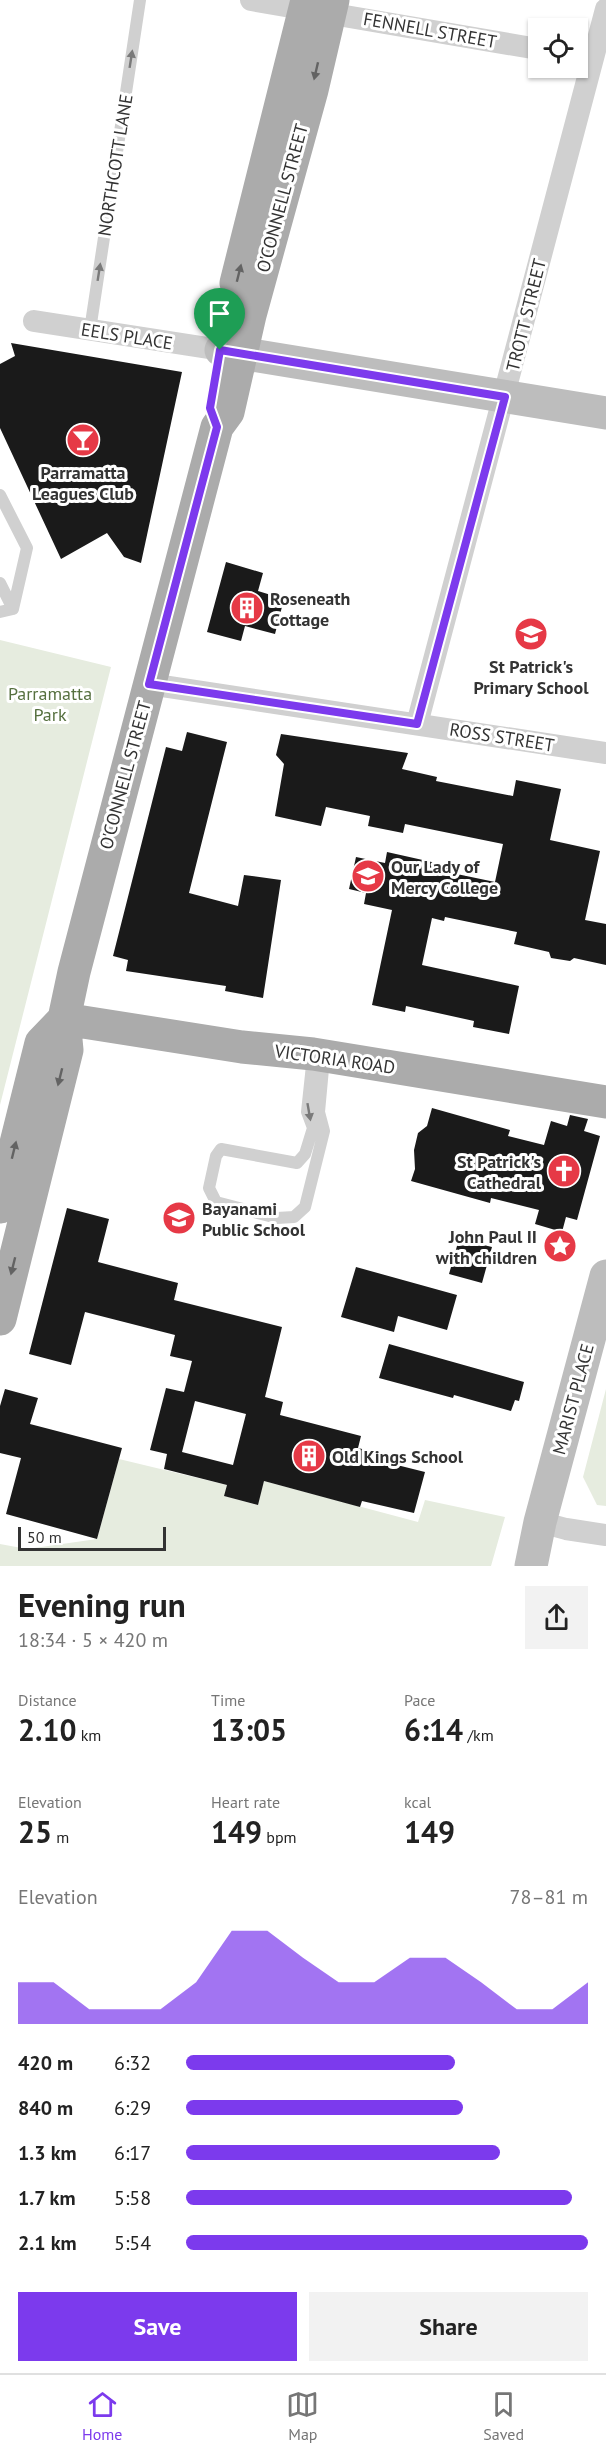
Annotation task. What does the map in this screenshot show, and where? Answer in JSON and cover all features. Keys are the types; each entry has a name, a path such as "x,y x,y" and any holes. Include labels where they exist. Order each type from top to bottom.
{"main road":[{"name":"O'CONNELL STREET","path":"0,1319 67,1050 65,1012 217,427 228,412 231,352 319,6"},
{"name":"O'CONNELL STREET","path":"0,1207 41,1044 65,1012"},
{"name":"VICTORIA ROAD","path":"65,1012 242,1047 318,1055 606,1102"},
{"name":"VICTORIA ROAD","path":"65,1012 295,1033 606,1081"}],"street":[{"name":"FENNELL STREET","path":"251,0 319,6 528,47"},
{"name":"TROTT STREET","path":"417,724 606,9"},
{"name":"EELS PLACE","path":"34,321 231,352"},
{"path":"231,352 606,413"},
{"name":"ROSS STREET","path":"149,684 606,753"},
{"name":"MARIST PLACE","path":"531,1566 540,1522 603,1296"},
{"path":"540,1522 566,1529 606,1535"}],"lane":[{"name":"NORTHCOTT LANE","path":"90,330 140,0"},
{"path":"0,495 27,548 13,609"},
{"path":"0,583 13,609"},
{"path":"0,612 13,609"},
{"path":"297,1163 305,1154 313,1128 307,1112 318,1055"},
{"path":"313,1176 309,1166 221,1149 216,1156 209,1188 216,1202 277,1218 294,1217 305,1206 313,1176 324,1131 319,1112 318,1055"}],"green space":[{"name":"Parramatta Park","path":"0,640 111,667 0,1105"},
{"path":"606,1389 606,1506 597,1505 583,1477"},
{"path":"119,1459 227,1485 225,1496 257,1505 264,1481 418,1522 425,1500 505,1517 491,1566 0,1566 0,1544 27,1549 97,1539"}],"building":[{"path":"11,343 182,372 141,563 124,557 107,533 61,559 0,428 0,364 15,356"},
{"name":"Roseneath Cottage","path":"226,562 263,573 258,591 284,599 275,634 245,626 241,641 207,632"},
{"path":"187,732 227,742 189,893 238,906 244,875 281,880 263,998 225,991 226,986 126,971 128,960 113,956 166,747 182,751"},
{"path":"281,734 408,753 402,769 437,777 436,781 513,796 516,780 561,789 550,840 600,851 585,920 606,924 606,965 574,958 570,961 551,958 549,952 514,944 517,932 445,917 444,921 432,918 422,965 519,986 509,1034 473,1027 474,1021 406,1006 405,1012 372,1005 392,910 364,904 366,893 349,889 356,857 385,863 387,852 454,867 452,873 495,882 503,844 405,824 403,833 368,826 370,816 326,807 321,826 275,816 284,764 276,755"},
{"path":"432,1108 510,1130 508,1136 544,1145 551,1121 567,1126 570,1115 588,1119 584,1131 600,1136 577,1220 566,1217 562,1232 535,1224 539,1210 491,1198 490,1203 411,1181 415,1169 414,1150 418,1133 427,1126"},
{"path":"67,1208 109,1219 98,1262 178,1283 174,1300 282,1327 265,1397 283,1402 280,1415 361,1436 358,1448 387,1455 385,1462 425,1472 414,1513 362,1501 360,1507 264,1481 258,1505 224,1496 227,1485 164,1469 167,1454 150,1450 166,1388 184,1392 192,1361 170,1356 175,1335 85,1312 71,1365 29,1354","holes":["195,1401 246,1414 233,1465 182,1452"]},
{"path":"459,1239 492,1247 482,1283 449,1274"},
{"path":"356,1267 457,1295 447,1330 398,1316 394,1332 341,1317"},
{"path":"389,1344 524,1382 519,1401 515,1400 511,1411 379,1378"},
{"path":"5,1389 38,1398 30,1424 122,1448 97,1539 6,1514 21,1458 0,1453 0,1406"}],"place":[{"name":"Parramatta Leagues Club","path":"83,440"},
{"name":"Roseneath Cottage","path":"247,608"},
{"name":"St Patrick's Primary School","path":"531,634"},
{"name":"Our Lady of Mercy College","path":"368,876"},
{"name":"St Patrick's Cathedral","path":"564,1171"},
{"name":"Bayanami Public School","path":"179,1218"},
{"name":"John Paul II with children","path":"560,1246"},
{"name":"Old Kings School","path":"309,1456"}],"route":[{"path":"220,350 505,397 417,724 149,684 217,427 210,408 220,350"}]}
